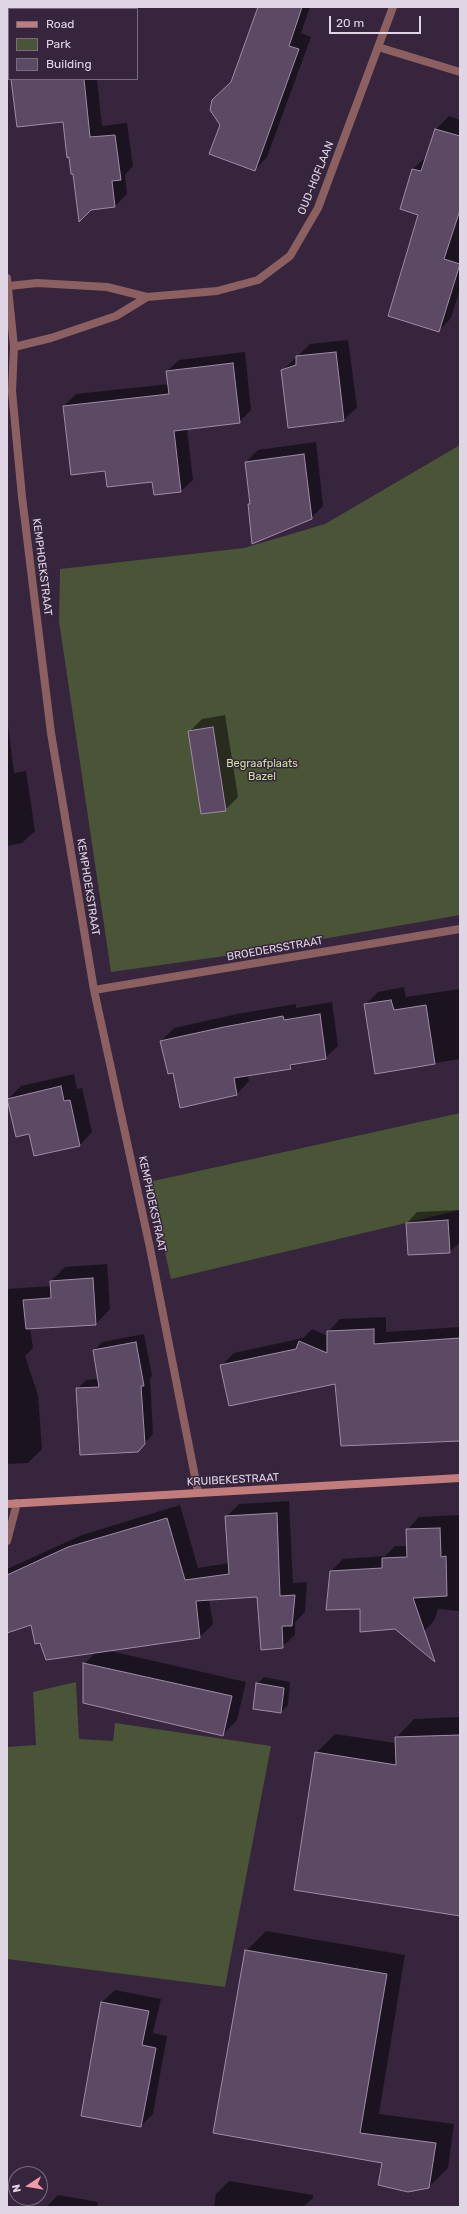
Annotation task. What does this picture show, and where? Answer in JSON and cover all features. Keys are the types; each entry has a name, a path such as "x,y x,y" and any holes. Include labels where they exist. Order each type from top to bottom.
{"main road":[{"name":"KRUIBEKESTRAAT","path":"7,1504 460,1478"}],"street":[{"name":"OUD-HOFLAAN","path":"8,282 107,287 148,297 217,291 258,280 290,256 318,208 393,7"},
{"path":"378,48 460,72"},
{"name":"KEMPHOEKSTRAAT","path":"8,282 14,347 12,399 22,497 49,717 94,990 150,1248 198,1492"},
{"name":"OUD-HOFLAAN","path":"14,347 51,338 116,316 148,297"},
{"name":"BROEDERSSTRAAT","path":"94,990 460,929"},
{"path":"7,1541 17,1503"}],"green space":[{"name":"Begraafplaats Bazel","path":"460,445 460,915 225,956 111,972 59,621 60,569 244,548 325,524"},
{"path":"460,1113 460,1210 171,1279 149,1182"},
{"path":"76,1682 79,1739 113,1741 115,1723 271,1746 225,1987 7,1959 7,1747 36,1745 33,1692"}],"building":[{"path":"258,7 302,7 289,46 299,49 255,171 209,154 220,125 210,110 212,100 231,82"},
{"path":"11,80 84,80 90,137 115,135 121,180 112,181 115,207 91,210 79,222 73,174 71,174 69,157 67,158 63,122 17,127"},
{"path":"435,129 460,136 460,210 444,259 460,264 439,332 388,316 418,215 400,209 412,169 421,171"},
{"path":"336,352 344,421 288,428 281,370 296,365 296,356"},
{"path":"233,363 240,423 174,431 181,492 154,495 152,482 107,487 105,471 71,475 63,406 169,394 166,371"},
{"path":"304,454 312,519 252,544 248,504 250,504 245,462"},
{"path":"213,727 226,811 201,814 188,731"},
{"path":"391,1000 394,1010 426,1005 435,1064 375,1074 364,1004"},
{"path":"320,1014 326,1059 290,1065 291,1069 234,1078 237,1095 180,1108 173,1073 168,1074 160,1041 283,1016 284,1020"},
{"path":"61,1086 64,1101 70,1100 80,1146 34,1156 29,1134 16,1137 7,1099"},
{"path":"448,1220 450,1253 408,1255 406,1223"},
{"path":"93,1278 96,1325 26,1329 23,1300 51,1298 50,1281"},
{"path":"374,1329 374,1344 460,1338 460,1441 341,1446 335,1384 229,1406 220,1365 296,1349 299,1341 327,1353 327,1331"},
{"path":"136,1342 144,1386 141,1386 145,1444 138,1452 80,1455 76,1388 99,1387 93,1350"},
{"path":"277,1513 280,1596 295,1595 292,1626 282,1626 283,1648 261,1650 257,1597 196,1601 200,1638 46,1660 40,1643 35,1644 31,1625 7,1633 7,1575 68,1547 167,1518 185,1580 229,1574 225,1516"},
{"path":"440,1528 441,1557 446,1556 447,1596 413,1598 435,1662 395,1629 360,1632 360,1609 326,1610 330,1571 382,1568 382,1558 407,1557 406,1529"},
{"path":"83,1663 232,1696 223,1736 83,1703"},
{"path":"256,1683 284,1688 281,1713 253,1709"},
{"path":"460,1735 460,1916 294,1890 315,1752 396,1765 395,1737"},
{"path":"245,1950 387,1974 360,2133 436,2143 429,2188 408,2192 378,2185 382,2163 213,2133"},
{"path":"101,2002 149,2011 142,2045 156,2048 141,2127 81,2116"}]}
